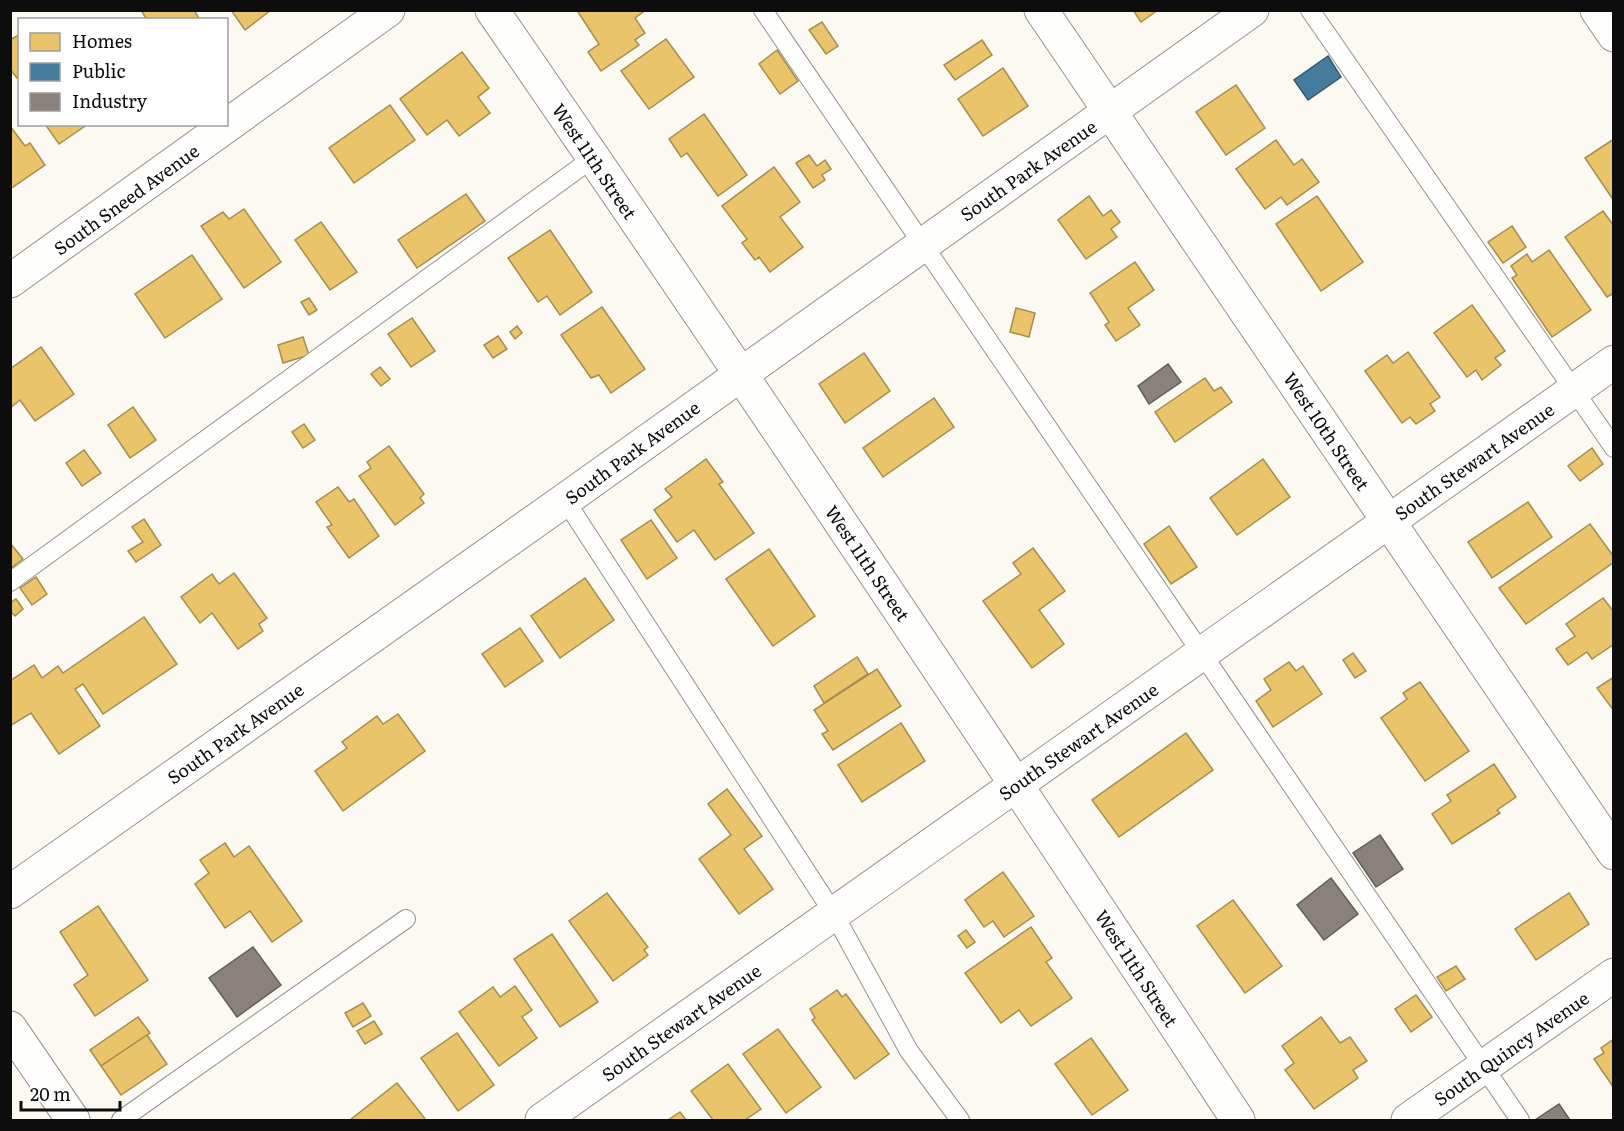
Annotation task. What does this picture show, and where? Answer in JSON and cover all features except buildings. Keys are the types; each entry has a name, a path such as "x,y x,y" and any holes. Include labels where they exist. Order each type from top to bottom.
{"street":[{"name":"South Sneed Avenue","path":"228,125 388,10"},
{"name":"West 11th Street","path":"492,10 1017,784 1238,1120"},
{"name":"West 10th Street","path":"1041,10 1614,853"},
{"name":"South Park Avenue","path":"10,892 1252,10"},
{"path":"1596,10 1614,35"},
{"name":"South Sneed Avenue","path":"10,281 226,126"},
{"name":"South Stewart Avenue","path":"542,1120 1614,362"},
{"name":"South Quincy Avenue","path":"1408,1120 1614,975"},
{"path":"10,1028 73,1120"}],"lane":[{"path":"763,10 1520,1120"},
{"path":"1310,10 1614,448"},
{"path":"10,582 593,158"},
{"path":"565,500 834,914 909,1051 960,1120"},
{"path":"121,1120 406,919"}]}
